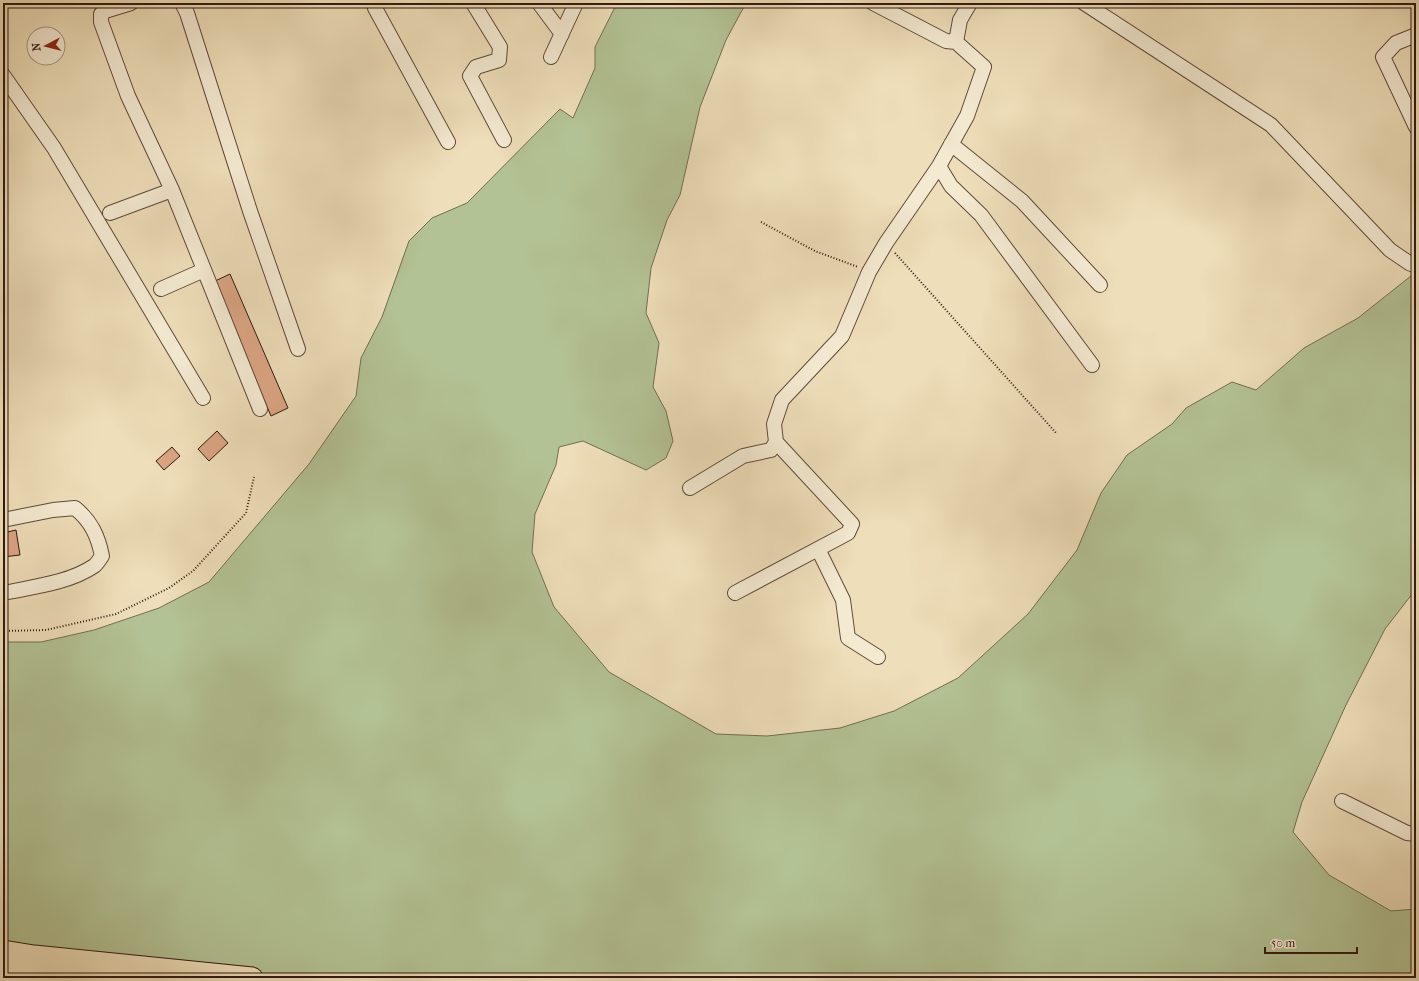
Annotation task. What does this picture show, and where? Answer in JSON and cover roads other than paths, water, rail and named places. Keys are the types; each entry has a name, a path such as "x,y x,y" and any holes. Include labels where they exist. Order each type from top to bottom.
{"highway":[{"path":"3,951 119,965 252,978"},
{"path":"3,968 91,978"}],"street":[{"path":"131,3 105,11 101,14 101,22 128,96 172,190 260,410"},
{"path":"182,3 187,13 250,211 298,349"},
{"path":"374,3 375,8 448,142"},
{"path":"473,3 500,47 499,60 476,67 470,76 504,140"},
{"path":"539,3 562,34"},
{"path":"551,58 576,3"},
{"path":"735,593 848,532 852,524 776,442 774,424 782,400 842,336 869,272 886,243 939,166 967,116 984,67 956,42 946,41 873,3"},
{"path":"956,42 960,20 970,3"},
{"path":"1084,3 1271,125 1390,250 1416,266"},
{"path":"1416,35 1396,43 1384,57 1416,127"},
{"path":"3,75 54,148 203,398"},
{"path":"951,144 1022,201 1100,285"},
{"path":"939,166 951,186 981,215 1092,366"},
{"path":"110,213 172,190"},
{"path":"161,289 204,270"},
{"path":"690,488 743,456 771,450 776,442"},
{"path":"3,520 53,510 75,508 82,514 92,527 99,540 102,556 95,565 82,573 54,582 3,593"},
{"path":"818,549 843,600 848,638 878,657"},
{"path":"1342,801 1407,833 1416,834"}]}
